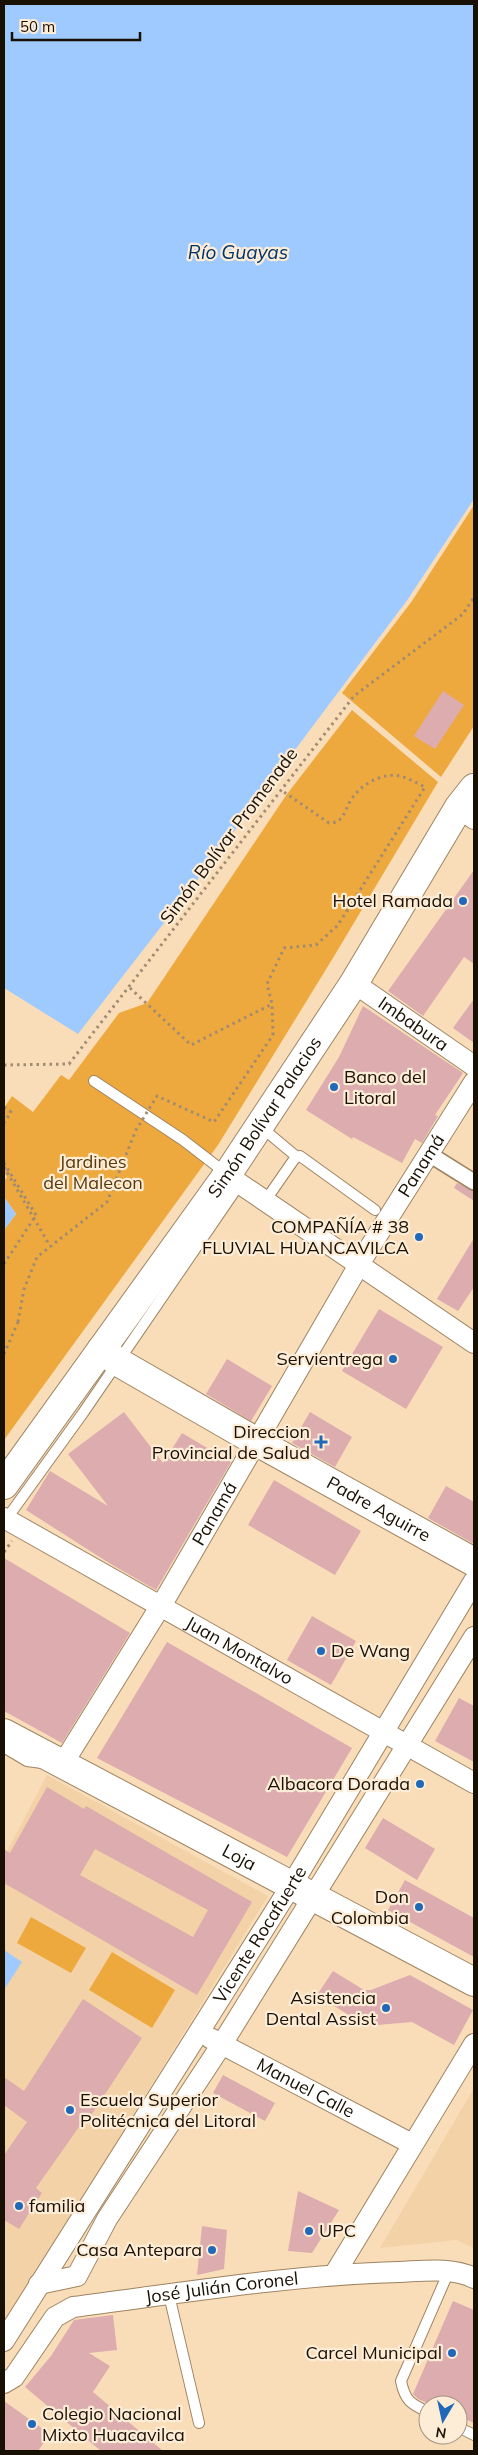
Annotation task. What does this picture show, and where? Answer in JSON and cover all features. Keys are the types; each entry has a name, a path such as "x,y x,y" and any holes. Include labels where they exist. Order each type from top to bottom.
{"main road":[{"name":"Simón Bolívar Palacios","path":"4,1485 109,1356 233,1179 259,1126 469,805"},
{"name":"Padre Aguirre","path":"109,1356 257,1442 474,1562"},
{"name":"Loja","path":"4,1733 61,1765 474,1982"}],"street":[{"name":"Imbabura","path":"354,982 474,1066"},
{"name":"Panamá","path":"61,1765 161,1606 361,1262 474,1082"},
{"path":"429,1154 474,1182"},
{"path":"233,1179 361,1262 474,1343"},
{"name":"Juan Montalvo","path":"5,1520 474,1782"},
{"name":"Vicente Rocafuerte","path":"77,2276 106,2219 222,2044 384,1732 474,1581"},
{"name":"Vicente Rocafuerte","path":"4,2342 200,2032 408,1745 474,1637"},
{"name":"Manuel Calle","path":"200,2032 412,2144"},
{"path":"334,2275 474,2044"},
{"path":"106,2219 107,2178"},
{"path":"357,2237 365,2273"},
{"name":"José Julián Coronel","path":"4,2383 14,2377 54,2317 73,2307 334,2275 449,2271 466,2274 474,2278"},
{"path":"39,2284 77,2276 78,2288 91,2297 111,2302"}],"lane":[{"path":"94,1081 183,1140 233,1179 246,1180 270,1194 361,1262 474,1333"},
{"path":"259,1126 297,1157"},
{"path":"270,1194 297,1157 303,1156 375,1210"},
{"path":"5,1520 109,1356"},
{"path":"4,1748 27,1761 61,1765"},
{"path":"418,2407 404,2396 401,2382 449,2271"},
{"path":"169,2295 199,2424"}],"path":[{"name":"Simón Bolívar Promenade","path":"4,1065 69,1064 130,988 354,696 463,614 474,597"},
{"path":"4,1354 18,1322 24,1289 36,1257 107,1202 136,1130 157,1096 214,1122 273,1034 272,1004 267,984 284,948 316,944 338,925 425,786 399,776 376,777 351,798 342,818 336,823 329,823 281,790"},
{"path":"130,988 191,1045 272,1004"},
{"path":"4,1106 11,1112 4,1123"},
{"path":"4,1163 36,1215 4,1264"},
{"path":"4,1167 50,1246"}],"shaded area":[{"name":"Escuela Superior Politécnica del Litoral","path":"47,1775 268,1896 4,2325 4,1857"},
{"path":"474,2088 474,2248 457,2240 380,2248"}],"green space":[{"path":"474,505 474,726 441,777 342,693 412,601"},
{"name":"Jardines del Malecon","path":"352,710 438,782 218,1145 4,1440 4,1230 16,1214 4,1197 4,1181 7,1177 4,1172 4,1108 12,1096 33,1112 61,1075 69,1080 119,1013 147,1003 287,794"},
{"path":"31,1917 86,1948 71,1973 17,1943"},
{"path":"112,1952 175,1990 152,2028 89,1990"}],"water":[{"name":"Río Guayas","path":"4,4 474,4 474,499 408,599 205,870 78,1034 4,988"},
{"path":"4,1197 16,1214 4,1230"},
{"path":"4,1950 22,1962 4,1990"}],"building":[{"path":"443,691 464,705 435,749 414,736"},
{"path":"474,870 474,964 464,957 423,1016 388,991"},
{"path":"474,999 474,1043 453,1028"},
{"path":"363,1006 463,1073 435,1115 438,1116 422,1143 415,1139 402,1163 353,1137 352,1139 306,1110 339,1057"},
{"path":"457,1183 474,1191 474,1201 454,1188"},
{"path":"474,1238 474,1287 458,1311 437,1299"},
{"name":"Servientrega","path":"379,1309 443,1347 406,1409 342,1371"},
{"path":"227,1359 272,1386 251,1421 206,1394"},
{"path":"124,1412 163,1463 182,1433 231,1462 156,1590 109,1563 26,1510 50,1471 108,1506 68,1454"},
{"name":"Direccion Provincial de Salud","path":"310,1412 352,1437 335,1467 292,1443"},
{"path":"274,1480 361,1531 335,1575 248,1525"},
{"path":"446,1486 474,1502 474,1544 428,1518"},
{"path":"4,1558 130,1633 62,1743 4,1711"},
{"name":"De Wang","path":"312,1616 356,1641 331,1685 287,1660"},
{"path":"167,1642 352,1748 287,1857 97,1758"},
{"path":"459,1698 474,1706 474,1762 435,1741"},
{"path":"47,1787 84,1809 86,1806 252,1902 197,1995 4,1883 4,1849 10,1853","holes":["95,1849 208,1910 193,1937 80,1875"]},
{"path":"383,1818 435,1849 417,1880 365,1848"},
{"path":"405,1880 474,1918 474,1957 388,1910"},
{"name":"Asistencia Dental Assist","path":"333,1971 364,1990 371,1990 410,1975 473,2010 454,2045 412,2022 366,2026 317,1995"},
{"path":"83,1999 142,2038 84,2126 81,2124 36,2188 42,2193 19,2229 4,2220 4,2155 27,2122 4,2105 4,2077 24,2091"},
{"path":"223,2075 275,2103 265,2121 213,2093"},
{"name":"UPC","path":"298,2191 339,2210 312,2253 288,2251"},
{"name":"Casa Antepara","path":"202,2226 227,2230 224,2269 197,2275"},
{"name":"Carcel Municipal","path":"453,2301 474,2310 474,2423 468,2420 468,2395 418,2395 418,2399 413,2394"},
{"path":"113,2315 117,2350 89,2353 110,2366 93,2392 163,2451 101,2451 25,2387 51,2356 74,2320"},
{"name":"Colegio Nacional Mixto Huacavilca","path":"4,2401 50,2434 38,2451 4,2451"}],"place":[{"name":"Hotel Ramada","path":"463,901"},
{"name":"Banco del Litoral","path":"334,1087"},
{"name":"COMPAÑÍA # 38 FLUVIAL HUANCAVILCA","path":"419,1237"},
{"name":"Servientrega","path":"393,1359"},
{"name":"Direccion Provincial de Salud","path":"321,1442"},
{"name":"De Wang","path":"321,1651"},
{"name":"Albacora Dorada","path":"420,1784"},
{"name":"Don Colombia","path":"419,1907"},
{"name":"Asistencia Dental Assist","path":"386,2008"},
{"name":"Escuela Superior Politécnica del Litoral","path":"70,2110"},
{"name":"familia","path":"19,2206"},
{"name":"UPC","path":"309,2231"},
{"name":"Casa Antepara","path":"212,2250"},
{"name":"Carcel Municipal","path":"452,2353"},
{"name":"Colegio Nacional Mixto Huacavilca","path":"32,2424"}]}
